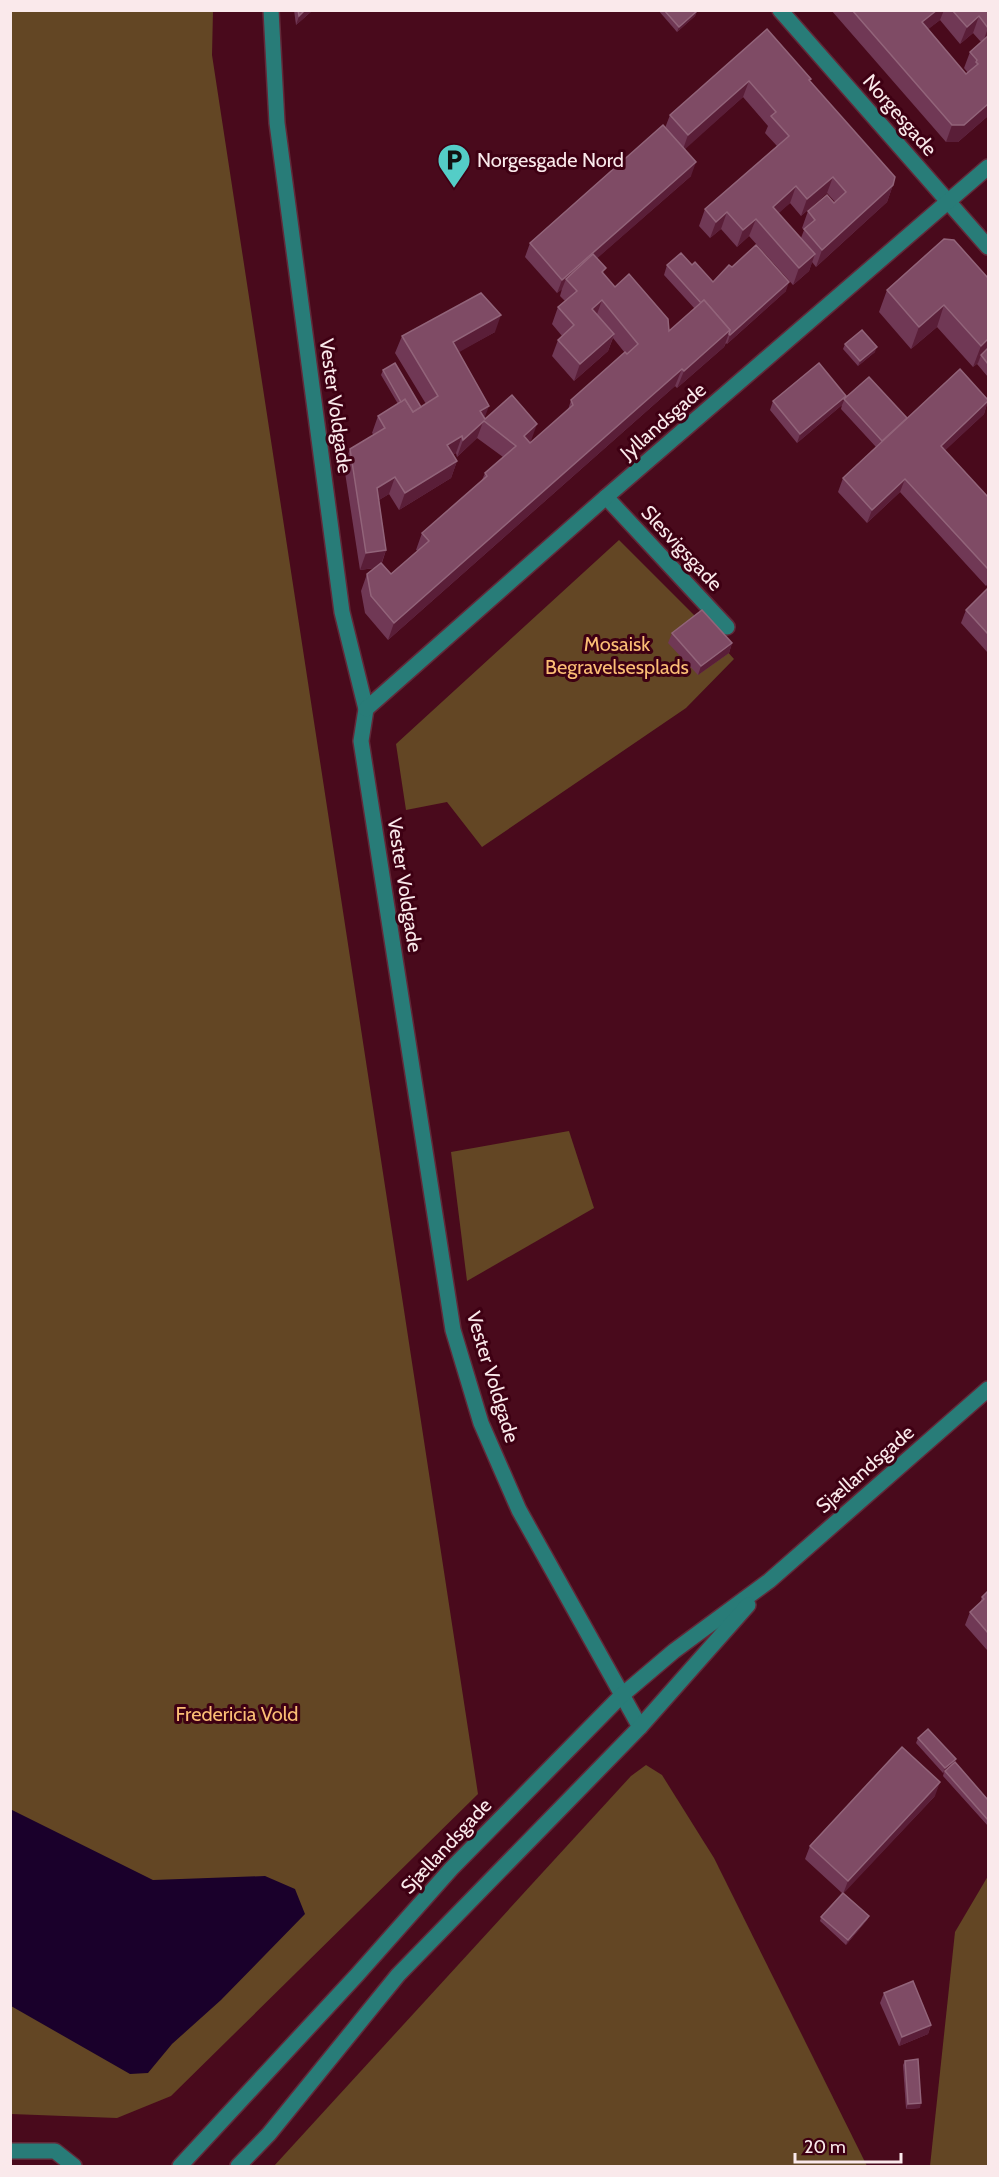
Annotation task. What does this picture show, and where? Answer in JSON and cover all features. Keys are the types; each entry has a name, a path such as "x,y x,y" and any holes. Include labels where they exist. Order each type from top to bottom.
{"street":[{"name":"Vester Voldgade","path":"271,10 277,123 342,612 366,709 361,741 453,1330 481,1423 519,1509 640,1727"},
{"name":"Norgesgade","path":"780,10 988,247"},
{"name":"Jyllandsgade","path":"366,709 606,497 988,166"},
{"name":"Slesvigsgade","path":"606,497 727,627"},
{"name":"Sjællandsgade","path":"180,2166 357,1975 451,1869 621,1696 674,1651 769,1581 988,1389"},
{"name":"Sjællandsgade","path":"238,2166 269,2134 398,1976 640,1727 769,1581"},
{"path":"10,2151 55,2151 74,2166"}],"green space":[{"name":"Fredericia Vold","path":"11,11 213,11 212,55 478,1794 171,2096 117,2118 11,2114"},
{"name":"Mosaisk Begravelsesplads","path":"619,540 699,620 734,659 686,708 482,847 447,802 406,810 396,744"},
{"path":"569,1131 594,1208 467,1281 451,1152"},
{"path":"646,1765 662,1775 714,1858 867,2166 274,2166 631,1776"},
{"path":"988,1876 988,2165 930,2166 955,1932"}],"shaded area":[{"path":"10,1809 153,1880 265,1876 295,1889 305,1914 221,2000 172,2044 148,2073 130,2074 11,2006"}],"building":[{"path":"664,10 696,10 697,11 679,27"},
{"path":"852,10 937,10 922,22 966,74 978,64 970,52 988,36 988,104 964,125 952,125"},
{"path":"952,10 988,10 988,28 979,16 967,27"},
{"path":"767,29 895,177 893,185 822,250 804,229 815,220 808,211 827,195 834,203 846,192 833,177 807,199 796,186 773,207 815,254 799,268 756,219 743,230 727,212 716,222 705,209 789,136 771,116 776,112 749,81 688,135 670,115"},
{"path":"663,125 696,162 562,280 530,243"},
{"path":"944,239 954,240 988,278 988,339 981,346 944,305 919,327 887,290"},
{"path":"756,245 789,282 730,335 730,330 704,300 701,303 667,265 681,253 692,265 695,262 713,282 729,265 732,267"},
{"path":"593,254 606,268 602,272 615,287 629,274 668,319 669,331 704,300 730,330 684,371 682,369 394,623 371,596 367,574 381,563 391,574 429,541 422,533 487,476 485,473 516,446 484,421 463,440 462,436 447,445 457,461 405,493 395,477 377,488 386,550 366,553 350,449 385,428 378,416 405,399 413,412 438,396 402,336 481,293 501,315 453,342 489,406 480,411 485,419 512,395 537,424 524,436 530,443 573,405 571,400 625,352 627,354 638,344 602,300 592,309 614,334 580,364 558,340 574,325 558,307 577,291 566,279"},
{"path":"862,330 877,347 860,361 845,344"},
{"path":"988,348 988,364 981,355"},
{"path":"395,363 421,407 413,412 405,399 401,402 383,370"},
{"path":"819,363 846,396 800,434 773,401"},
{"path":"960,369 988,401 941,446 988,497 988,569 905,479 872,510 843,478"},
{"path":"869,377 907,418 882,441 844,399"},
{"path":"988,588 988,634 966,610"},
{"path":"702,610 732,643 701,666 672,633"},
{"path":"988,1591 988,1633 970,1612 984,1599 982,1597"},
{"path":"928,1729 956,1759 945,1768 918,1738"},
{"path":"902,1747 940,1782 848,1881 810,1846"},
{"path":"955,1762 988,1800 988,1820 945,1771"},
{"path":"843,1893 869,1916 848,1940 821,1917"},
{"path":"913,1981 931,2025 902,2037 884,1993"},
{"path":"918,2059 921,2103 908,2104 905,2061"}],"place":[{"name":"Norgesgade Nord","path":"454,189"}]}
